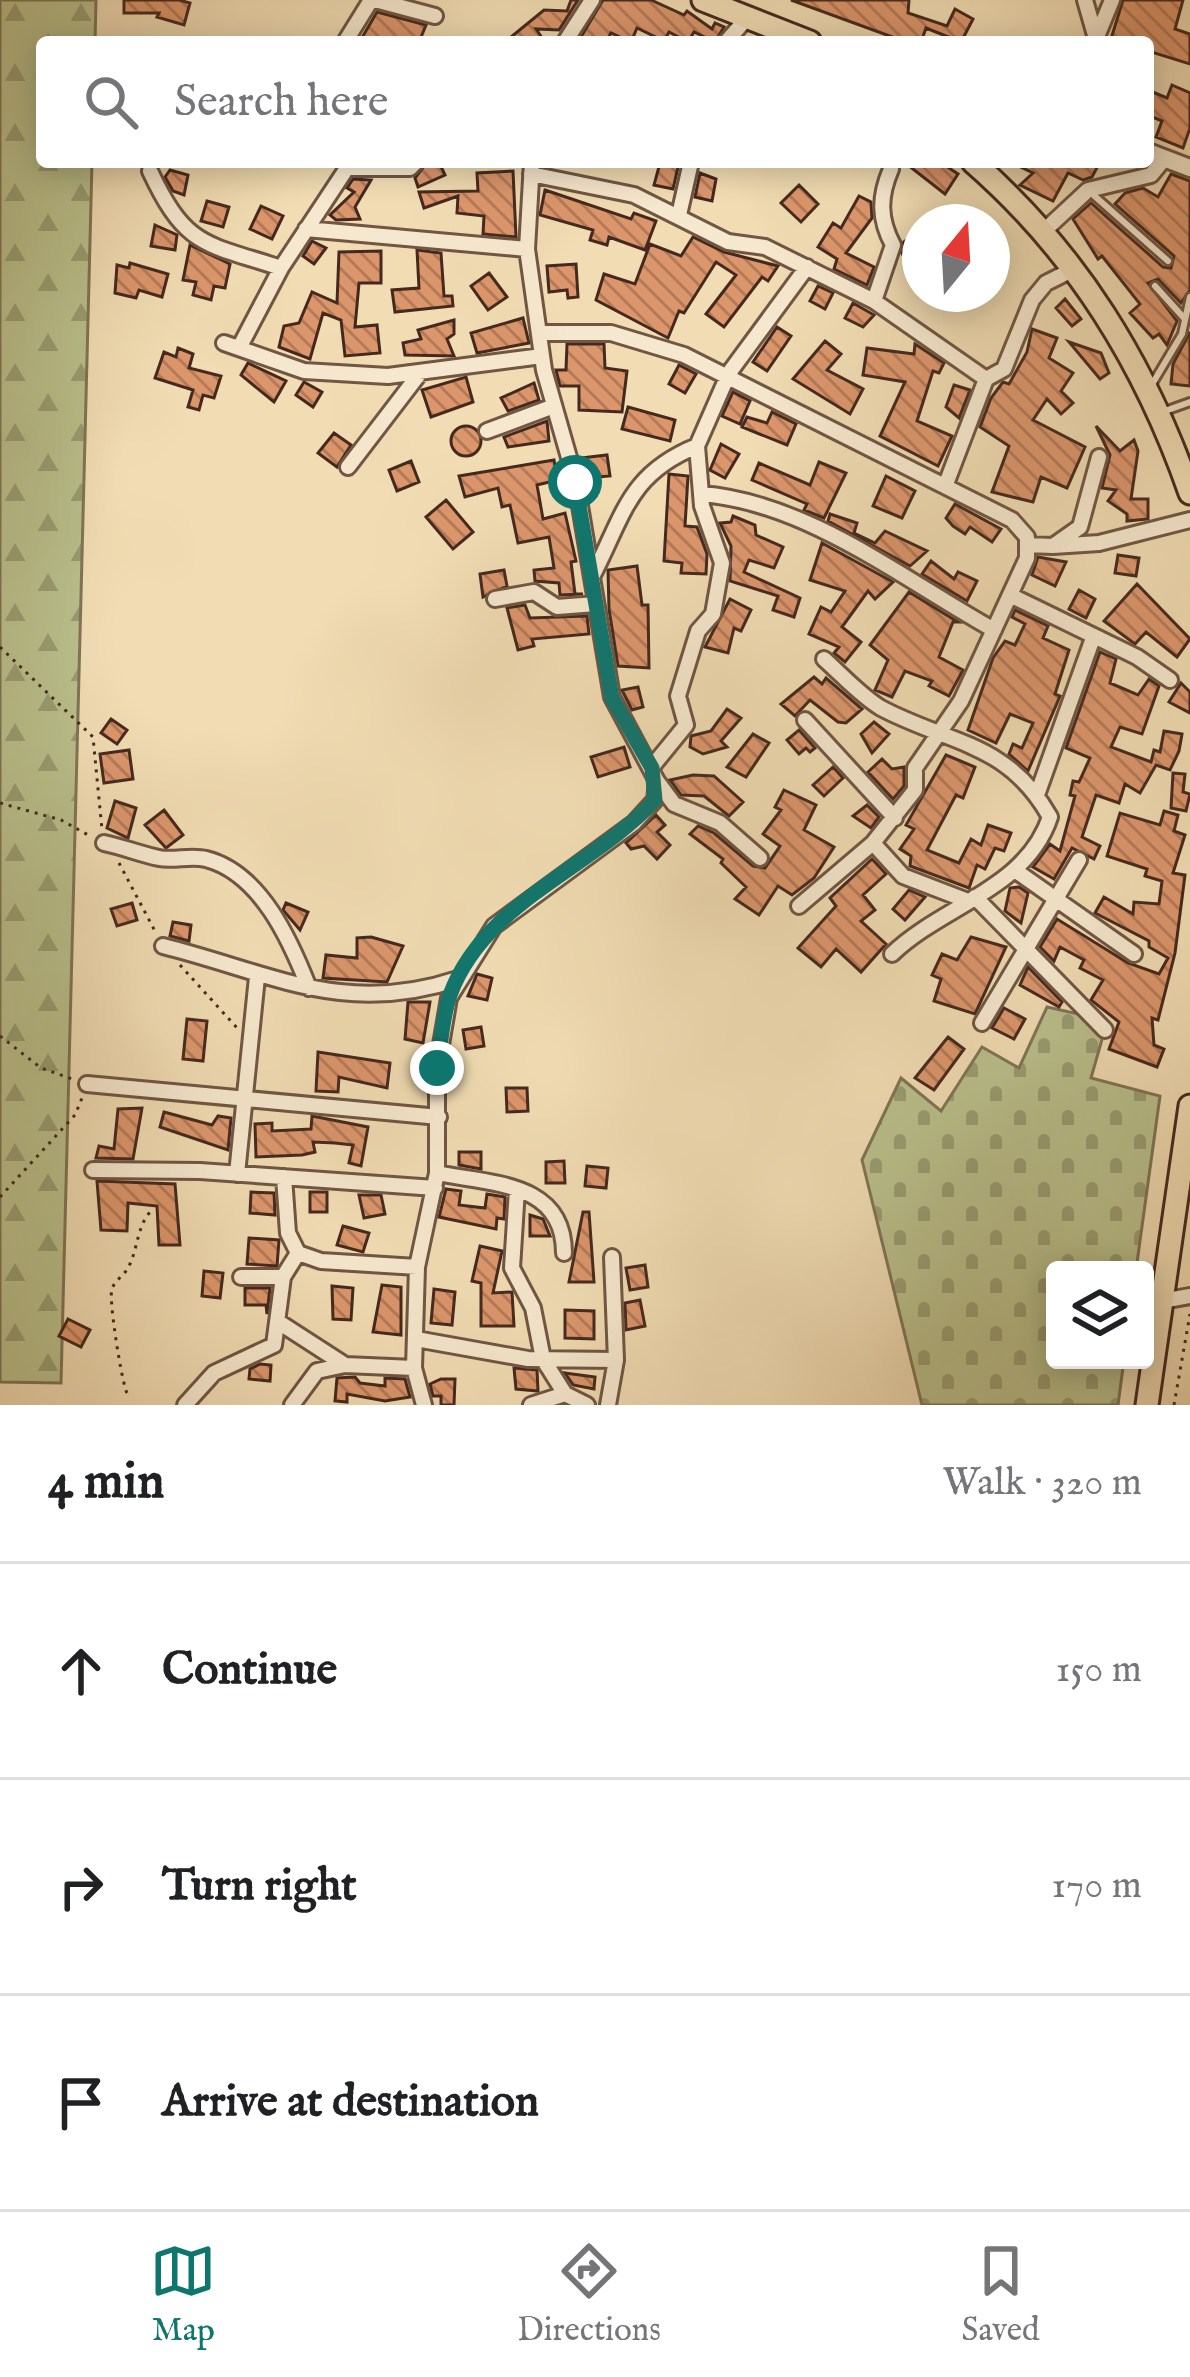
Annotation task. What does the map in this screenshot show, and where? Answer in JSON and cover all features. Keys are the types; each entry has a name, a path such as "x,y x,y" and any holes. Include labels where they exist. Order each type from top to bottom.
{"main road":[{"path":"703,0 800,36"},
{"path":"980,168 1045,230 1119,332 1162,412 1190,493"},
{"path":"1147,1405 1190,1106"}],"street":[{"path":"355,36 373,0 436,16"},
{"path":"570,36 592,0"},
{"path":"1085,0 1096,36"},
{"path":"1098,36 1112,0"},
{"path":"731,36 748,16"},
{"path":"1045,230 1088,190 1151,175 1175,159"},
{"path":"410,168 347,168 231,346 304,371 420,374 542,356"},
{"path":"760,858 720,824 674,804 612,698 575,482 542,356 527,249 532,168 598,185 679,215 728,242 765,247 874,301 986,379"},
{"path":"679,215 690,168"},
{"path":"874,301 893,245 882,225 882,189 891,169"},
{"path":"150,171 172,220 186,232 281,268"},
{"path":"306,229 527,249"},
{"path":"424,1405 414,1368 417,1267 436,1181 437,1068 449,998 494,926 634,823 655,800 654,775 686,725 678,696 698,632 716,602 721,554 701,494 697,446 729,373 807,267"},
{"path":"946,484 986,379 1004,369 1032,300 1046,283 1074,269"},
{"path":"539,332 642,338 729,373 1012,520 1027,545 1027,558 994,629 942,732 915,768 915,790 873,843 799,906"},
{"path":"348,466 420,374"},
{"path":"487,431 554,406"},
{"path":"592,577 640,482 658,462 697,446"},
{"path":"1053,546 1080,526 1099,457"},
{"path":"701,494 730,496 871,554 903,580 994,629"},
{"path":"1027,545 1099,543 1190,520"},
{"path":"495,599 535,592 557,607 596,604"},
{"path":"1010,596 1137,657 1170,680"},
{"path":"1037,795 1093,638"},
{"path":"824,659 879,706 998,757 1037,795 1050,817 1042,842 1016,872 920,927 892,954"},
{"path":"806,720 895,818"},
{"path":"104,843 163,859 206,859 237,875 262,899 294,950 309,988"},
{"path":"873,843 902,876 972,899 1030,950 1105,1030"},
{"path":"982,1023 1030,950 1079,860"},
{"path":"1016,872 1134,954"},
{"path":"163,946 257,977 309,988 397,996 458,979"},
{"path":"237,1174 257,977"},
{"path":"87,1084 440,1117"},
{"path":"93,1169 436,1181 517,1189 546,1202 564,1226 564,1253"},
{"path":"284,1177 288,1233 298,1253 321,1261 417,1267"},
{"path":"517,1189 512,1268 533,1308 543,1359 565,1394 587,1405"},
{"path":"185,1405 214,1372 274,1345 283,1277 298,1253"},
{"path":"608,1405 616,1360 612,1257"},
{"path":"242,1277 283,1277"},
{"path":"1162,1300 1190,1295"},
{"path":"280,1323 345,1365"},
{"path":"416,1339 543,1359 616,1360"},
{"path":"292,1405 317,1371 345,1365 414,1368"},
{"path":"531,1405 565,1394"}],"lane":[{"path":"1088,190 1168,261"},
{"path":"1155,286 1184,318"},
{"path":"1149,389 1182,334 1190,297"},
{"path":"1162,412 1190,402"}],"path":[{"path":"0,647 93,737 104,843"},
{"path":"0,803 62,820 104,843"},
{"path":"0,1036 41,1068 87,1084 74,1115 0,1197"},
{"path":"127,1393 120,1376 119,1330 110,1312 112,1287 130,1265 150,1212"},
{"path":"1174,1405 1190,1314"}],"green space":[{"path":"0,0 96,0 95,36 36,36 36,168 92,168 61,1383 0,1382"},
{"path":"1047,1007 1083,1015 1103,1036 1091,1078 1160,1096 1137,1261 1046,1261 1046,1369 1123,1369 1118,1405 922,1405 862,1160 901,1078 941,1111 982,1047 1019,1068"}],"building":[{"path":"124,0 190,3 184,25 157,17 159,13 124,13"},
{"path":"571,0 578,0 559,30 536,29 541,36 512,36 544,10 567,11"},
{"path":"603,0 651,0 684,15 687,11 712,29 715,23 724,27 719,36 669,32 654,36 637,28 634,36 582,36"},
{"path":"791,0 909,0 908,13 947,26 955,9 973,19 964,36 946,36 926,28 923,36 890,36"},
{"path":"1123,0 1183,0 1175,29 1190,34 1190,64 1154,53 1154,36 1112,36"},
{"path":"377,12 426,25 421,36 363,36"},
{"path":"1172,85 1190,93 1190,128 1183,148 1156,137 1162,121 1154,118 1154,93 1167,98"},
{"path":"422,168 442,168 445,175 418,187 415,178"},
{"path":"659,168 678,168 673,189 654,185"},
{"path":"912,168 949,168 958,174 945,194"},
{"path":"1023,168 1097,168 1092,177 1083,180 1068,173 1053,201 1020,185 1033,173"},
{"path":"170,170 188,175 184,195 173,191 165,177"},
{"path":"513,171 516,237 483,234 484,216 457,213 458,196 424,208 419,192 478,191 477,173"},
{"path":"700,173 716,179 712,201 695,197"},
{"path":"1171,174 1190,181 1190,290 1181,303 1158,279 1148,283 1177,321 1167,345 1159,334 1153,338 1130,313 1140,304 1102,256 1098,259 1073,219 1091,203 1163,267 1171,268 1174,256 1115,204 1125,193 1143,188 1158,197"},
{"path":"353,179 371,180 355,207 360,219 336,220 330,215 354,192 347,188"},
{"path":"799,185 818,204 801,222 781,203"},
{"path":"545,190 631,219 634,213 656,221 645,250 609,237 607,245 590,240 593,230 540,215"},
{"path":"859,196 871,202 872,218 846,253 874,267 867,285 834,269 837,259 818,247 833,223 841,228"},
{"path":"207,201 229,207 223,227 201,221"},
{"path":"261,206 283,216 272,239 250,229"},
{"path":"155,225 177,235 175,250 151,246"},
{"path":"693,237 724,252 778,266 768,281 762,277 724,327 706,314 736,275 716,262 684,313 679,311 668,338 596,300 604,274 635,284 650,244 681,256"},
{"path":"312,241 326,248 314,264 303,256"},
{"path":"190,245 230,264 225,288 214,286 211,300 193,295 196,282 183,280"},
{"path":"417,250 441,253 444,296 452,296 453,306 395,312 392,290 419,288"},
{"path":"381,251 381,283 359,283 355,327 377,325 380,353 345,356 341,320 323,313 310,359 279,347 284,326 299,323 312,292 337,303 339,252"},
{"path":"130,263 168,274 162,297 139,290 136,298 115,293 117,265 129,268"},
{"path":"576,264 578,297 568,298 567,290 549,292 547,266"},
{"path":"489,273 507,297 488,310 471,286"},
{"path":"818,286 833,293 825,309 810,301"},
{"path":"1065,299 1081,319 1072,326 1056,308"},
{"path":"853,303 874,315 863,327 845,318"},
{"path":"523,318 529,343 477,353 471,333"},
{"path":"454,320 454,334 447,339 454,356 405,355 403,343 421,339 418,330"},
{"path":"777,327 791,336 767,371 753,362"},
{"path":"1032,329 1057,338 1049,358 1073,373 1061,391 1073,403 1061,414 1047,399 1033,420 1085,447 1067,488 1041,477 1033,502 992,492 1009,446 980,427 991,398 1003,382 1009,384 1027,352"},
{"path":"1190,332 1190,386 1171,384 1173,364"},
{"path":"825,341 841,354 827,370 863,389 850,414 793,379"},
{"path":"1069,342 1101,353 1109,373 1100,379"},
{"path":"567,344 604,344 605,368 627,371 622,412 579,410 579,386 560,386 556,370 566,370"},
{"path":"915,344 944,363 939,373 933,371 917,421 952,436 938,466 880,436 905,382 863,375 867,348 914,354"},
{"path":"178,348 193,354 189,368 221,376 214,398 203,395 199,410 188,407 193,390 155,378 164,352 176,357"},
{"path":"248,363 286,381 274,402 241,375"},
{"path":"679,365 696,374 685,393 669,384"},
{"path":"466,377 473,402 431,417 422,390"},
{"path":"304,382 322,392 313,407 296,395"},
{"path":"534,383 539,400 508,411 501,398"},
{"path":"954,385 970,390 959,418 946,407"},
{"path":"733,392 750,401 740,424 722,416"},
{"path":"628,407 675,420 670,441 622,429"},
{"path":"772,412 796,424 787,445 742,427 747,417 767,423"},
{"path":"547,421 549,441 508,447 504,437"},
{"path":"466,426 481,441 466,456 451,441"},
{"path":"1096,426 1120,451 1134,440 1138,451 1131,499 1148,499 1148,519 1127,521 1127,514 1108,501 1116,490 1102,488 1110,455"},
{"path":"334,433 351,445 337,467 318,453"},
{"path":"721,444 739,454 725,478 710,470"},
{"path":"607,455 610,476 587,478 581,458"},
{"path":"554,460 558,480 537,485 543,519 565,513 576,561 571,562 575,594 583,594 560,595 559,583 535,581 534,570 554,568 549,537 518,543 510,505 502,507 498,488 465,497 459,476"},
{"path":"411,461 419,482 397,491 389,470"},
{"path":"819,462 846,473 824,518 804,510 807,504 752,480 759,463 810,485"},
{"path":"669,474 688,476 685,526 697,527 707,554 706,574 681,573 682,563 664,561"},
{"path":"886,476 915,491 902,518 873,506"},
{"path":"446,500 473,532 453,549 426,517"},
{"path":"955,504 1001,529 992,542 970,527 965,534 953,526 946,518"},
{"path":"830,514 857,523 854,533 875,543 885,531 927,551 910,566 828,521"},
{"path":"733,516 755,525 756,535 783,547 774,568 749,560 744,572 800,598 794,617 773,610 778,596 730,581 731,546 720,523 731,522"},
{"path":"822,543 893,582 875,599 868,591 842,627 861,642 845,662 834,653 839,647 809,634 821,607 831,612 845,591 810,580"},
{"path":"1118,555 1139,558 1136,576 1115,573"},
{"path":"1038,557 1066,562 1055,586 1032,575"},
{"path":"931,561 954,579 958,572 977,581 967,601 922,574"},
{"path":"637,566 642,605 648,605 649,668 618,666 609,609 608,570"},
{"path":"504,570 507,586 483,597 480,574"},
{"path":"1137,584 1190,639 1177,657 1146,632 1135,644 1104,621"},
{"path":"1079,590 1095,599 1086,618 1069,609"},
{"path":"909,592 958,622 953,622 939,657 963,670 949,696 929,686 932,681 905,671 892,697 875,690 888,660 870,645"},
{"path":"730,599 751,610 741,631 734,628 728,653 705,647"},
{"path":"525,605 530,618 587,616 589,634 532,639 534,646 518,650 507,608"},
{"path":"1015,610 1048,626 1043,638 1069,650 1055,694 1060,696 1028,771 1009,754 1013,744 1022,748 1033,723 1010,714 996,743 968,730 993,658 1005,641 1015,645 1025,624 1012,617"},
{"path":"1100,652 1116,659 1110,683 1138,695 1149,679 1159,686 1142,734 1120,727 1111,747 1151,762 1154,750 1160,752 1164,731 1182,734 1179,751 1170,770 1156,765 1140,793 1125,784 1119,803 1096,795 1082,837 1100,846 1094,859 1072,848 1054,879 1033,867 1050,844 1060,851 1075,796 1070,795 1073,781 1079,782 1090,758 1066,748"},
{"path":"814,677 822,684 826,678 862,709 846,723 838,722 810,700 795,716 781,704"},
{"path":"1181,683 1190,692 1190,713 1169,702"},
{"path":"638,687 643,707 632,710 622,690"},
{"path":"727,709 741,718 721,741 727,747 703,754 690,747 691,736 711,731"},
{"path":"111,719 127,730 117,744 101,733"},
{"path":"874,722 889,734 872,753 861,734"},
{"path":"799,730 815,748 810,752 806,748 799,754 787,740"},
{"path":"753,734 769,743 746,777 727,767"},
{"path":"624,747 630,767 598,777 591,757"},
{"path":"129,750 133,779 104,783 100,754"},
{"path":"946,755 975,767 963,798 956,795 927,850 959,863 971,839 981,845 988,825 1011,833 1004,851 995,848 985,869 977,865 969,888 910,866 911,856 900,849 914,829 906,825"},
{"path":"882,759 892,769 904,767 904,786 893,799 868,772"},
{"path":"833,767 843,778 824,796 813,785"},
{"path":"1173,773 1185,774 1183,792 1190,794 1186,811 1171,808"},
{"path":"714,776 743,802 729,816 704,796 681,795 670,780"},
{"path":"784,790 816,805 804,830 834,847 814,878 792,895 778,886 759,915 735,899 746,887 721,863 723,859 690,834 698,826 714,833 753,866 765,868 780,846 763,834 781,810 775,807"},
{"path":"115,801 136,808 128,838 107,828"},
{"path":"867,805 879,817 871,828 853,816"},
{"path":"164,810 183,835 166,848 145,825"},
{"path":"1164,811 1178,815 1174,831 1185,835 1173,873 1185,875 1175,953 1158,1020 1152,1018 1154,1045 1164,1049 1157,1067 1109,1049 1119,1022 1091,1000 1103,980 1080,968 1084,960 1060,947 1054,961 1040,947 1057,919 1128,963 1159,974 1168,958 1149,947 1149,941 1095,913 1104,897 1133,914 1134,902 1159,904 1162,881 1145,876 1147,869 1107,856 1120,813 1160,825"},
{"path":"656,815 665,825 657,832 670,845 657,859 644,846 631,849 626,843"},
{"path":"872,859 886,874 863,895 875,910 861,921 886,944 861,972 836,949 821,967 798,948 836,906 830,898"},
{"path":"1010,888 1028,893 1021,923 1005,911"},
{"path":"909,890 925,897 905,920 893,909"},
{"path":"132,903 137,920 117,926 111,909"},
{"path":"286,903 308,912 300,930 283,910"},
{"path":"173,922 191,925 189,941 170,936"},
{"path":"971,937 1006,947 975,1014 934,1001 941,979 932,975 942,954 957,960"},
{"path":"357,938 403,946 387,982 323,978 326,955 357,958"},
{"path":"1028,967 1062,1002 1059,1007 1020,985"},
{"path":"477,974 492,978 487,1000 468,996"},
{"path":"408,1002 430,1002 423,1043 405,1039"},
{"path":"1004,1008 1025,1019 1014,1039 992,1028"},
{"path":"187,1019 207,1021 203,1061 183,1059"},
{"path":"481,1027 484,1046 466,1049 463,1030"},
{"path":"948,1037 964,1049 934,1090 915,1078"},
{"path":"318,1052 390,1063 387,1088 339,1077 338,1092 316,1091"},
{"path":"506,1088 527,1088 528,1111 507,1112"},
{"path":"142,1108 133,1159 96,1158 99,1146 114,1149 118,1109"},
{"path":"164,1112 212,1125 218,1116 231,1118 228,1150 160,1127"},
{"path":"312,1116 368,1127 361,1166 349,1163 353,1145 335,1143 313,1142 315,1152 302,1155 256,1157 255,1124 272,1123 272,1131 311,1129"},
{"path":"459,1152 481,1152 481,1169 459,1165"},
{"path":"564,1161 565,1183 546,1183 546,1162"},
{"path":"587,1166 608,1168 606,1188 585,1186"},
{"path":"97,1181 175,1184 180,1245 159,1245 157,1206 128,1203 127,1231 101,1230"},
{"path":"446,1189 461,1191 459,1205 485,1208 487,1194 505,1197 504,1219 497,1218 496,1229 439,1217"},
{"path":"251,1192 274,1193 275,1215 250,1213"},
{"path":"310,1192 327,1192 327,1212 310,1212"},
{"path":"359,1195 381,1195 385,1214 364,1218"},
{"path":"583,1212 589,1212 594,1282 569,1282"},
{"path":"530,1215 543,1219 550,1236 530,1236"},
{"path":"343,1226 369,1233 363,1252 337,1245"},
{"path":"249,1238 279,1240 277,1266 247,1264"},
{"path":"480,1246 502,1251 493,1293 512,1292 514,1326 481,1326 481,1283 472,1281"},
{"path":"645,1265 648,1287 630,1290 626,1268"},
{"path":"204,1271 223,1273 220,1298 202,1296"},
{"path":"382,1285 401,1287 401,1335 373,1332"},
{"path":"332,1286 353,1288 351,1320 333,1319"},
{"path":"245,1288 270,1288 267,1314 266,1305 245,1305"},
{"path":"434,1289 455,1292 452,1325 431,1323"},
{"path":"640,1300 645,1326 626,1330 625,1303"},
{"path":"565,1310 594,1311 594,1339 565,1338"},
{"path":"68,1319 90,1330 81,1347 59,1336"},
{"path":"271,1365 270,1381 249,1379 250,1369"},
{"path":"514,1368 537,1370 538,1391 516,1389"},
{"path":"565,1373 595,1377 594,1389 573,1385"},
{"path":"355,1377 360,1383 385,1386 385,1378 405,1379 410,1397 385,1401 347,1394 347,1402 335,1401 337,1378"},
{"path":"455,1379 454,1405 441,1405 441,1396 433,1396 430,1384"}],"route":[{"path":"437,1068 449,998 464,966 494,926 634,823 655,800 657,782 652,768 612,698 575,482"}]}
